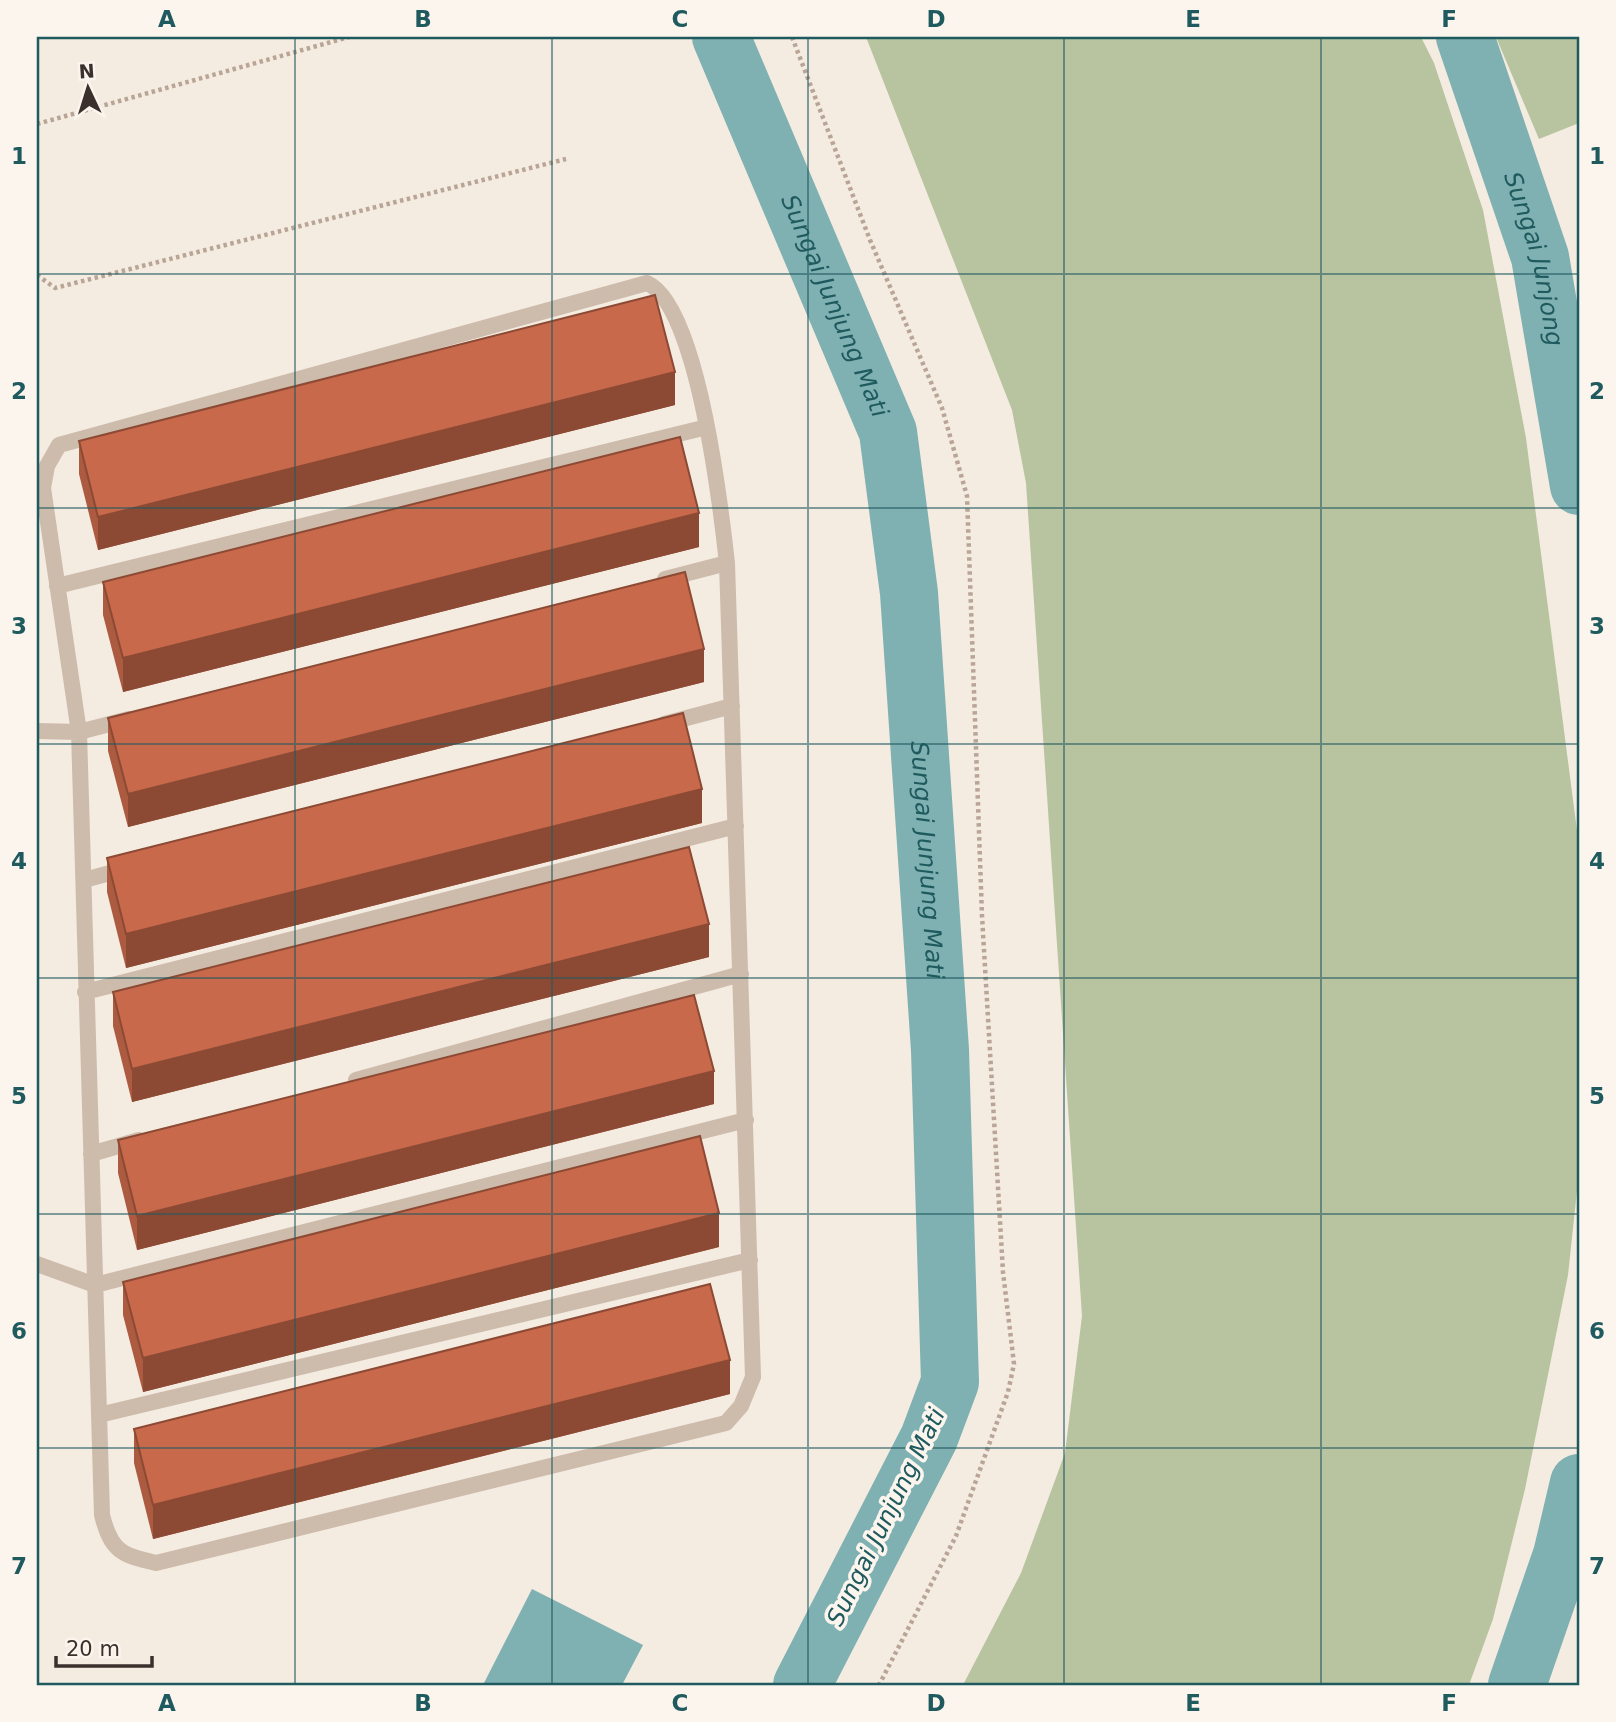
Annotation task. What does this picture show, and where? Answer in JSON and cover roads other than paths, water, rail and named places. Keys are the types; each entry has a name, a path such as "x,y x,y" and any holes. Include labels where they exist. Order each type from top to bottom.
{"lane":[{"path":"647,283 658,288 681,328 719,485 727,563 728,668 732,706 753,1377 741,1406 726,1423 156,1563 127,1556 108,1540 102,1515 79,732 43,488 47,466 59,445 647,283"},
{"path":"57,586 706,427"},
{"path":"646,584 727,563"},
{"path":"651,728 732,706"},
{"path":"37,732 79,732 146,714"},
{"path":"85,992 736,826"},
{"path":"84,880 138,866"},
{"path":"343,1084 741,974"},
{"path":"37,1264 95,1285 746,1120"},
{"path":"91,1154 157,1135"},
{"path":"99,1415 750,1260"}],"water":[{"path":"532,1589 643,1645 622,1685 483,1685"}],"waterway":[{"name":"Sungai Junjung Mati","path":"721,37 888,432 909,593 940,1050 950,1382 929,1438 802,1685"},
{"name":"Sungai Junjong","path":"1465,37 1540,257 1579,486"},
{"name":"Sungai Junjong","path":"1517,1685 1562,1555 1579,1483"}]}
